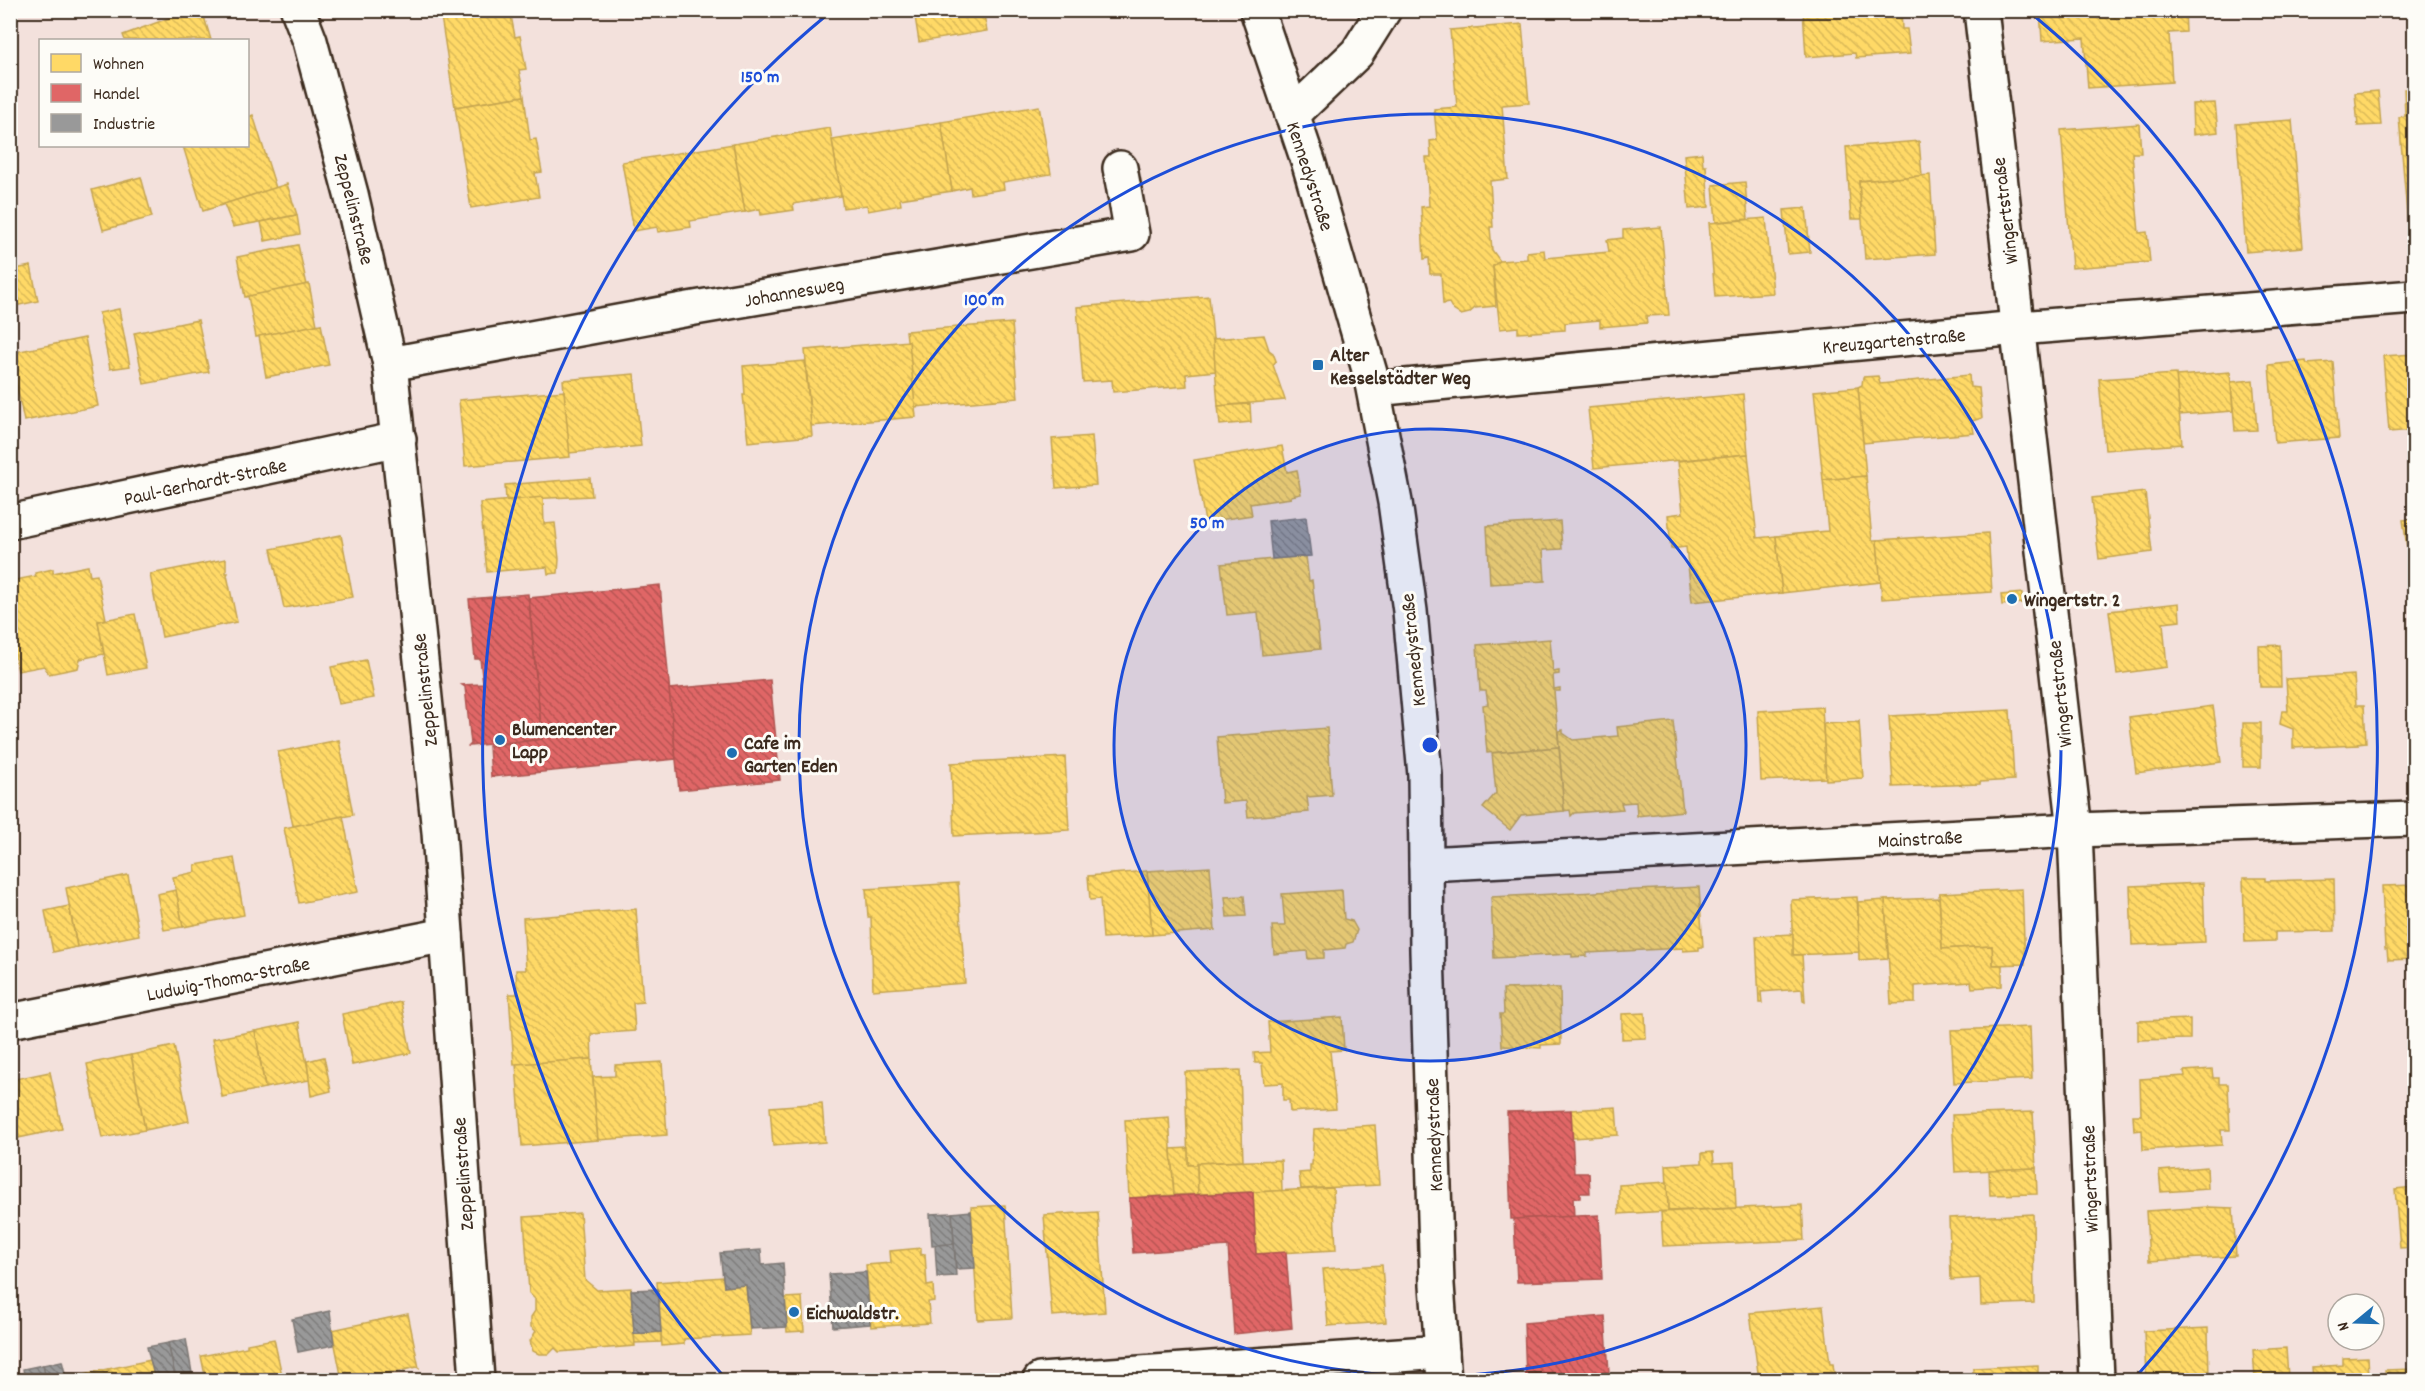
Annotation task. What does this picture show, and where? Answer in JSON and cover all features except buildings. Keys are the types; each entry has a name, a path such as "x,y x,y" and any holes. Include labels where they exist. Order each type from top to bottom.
{"street":[{"name":"Zeppelinstraße","path":"298,10 310,41 351,194 390,364 439,832 477,1380"},
{"name":"Kennedystraße","path":"1257,10 1309,164 1374,389 1395,502 1410,611 1425,775 1437,1285 1443,1366"},
{"path":"1292,115 1357,53 1384,10"},
{"name":"Wingertstraße","path":"1981,10 2075,830 2097,1380"},
{"name":"Johannesweg","path":"390,364 695,308 1131,234 1120,168"},
{"name":"Kreuzgartenstraße","path":"1374,389 2018,328 2415,297"},
{"name":"Paul-Gerhardt-Straße","path":"10,522 399,440"},
{"name":"Mainstraße","path":"1426,864 2075,830 2415,819"},
{"name":"Ludwig-Thoma-Straße","path":"10,1021 446,935"},
{"path":"1040,1380 1443,1366"}],"place":[{"name":"Alter Kesselstädter Weg","path":"1318,365"},
{"name":"Wingertstr. 2","path":"2012,599"},
{"name":"Blumencenter Lapp","path":"500,740"},
{"name":"Cafe im Garten Eden","path":"732,753"},
{"name":"Eichwaldstr.","path":"794,1312"}]}
